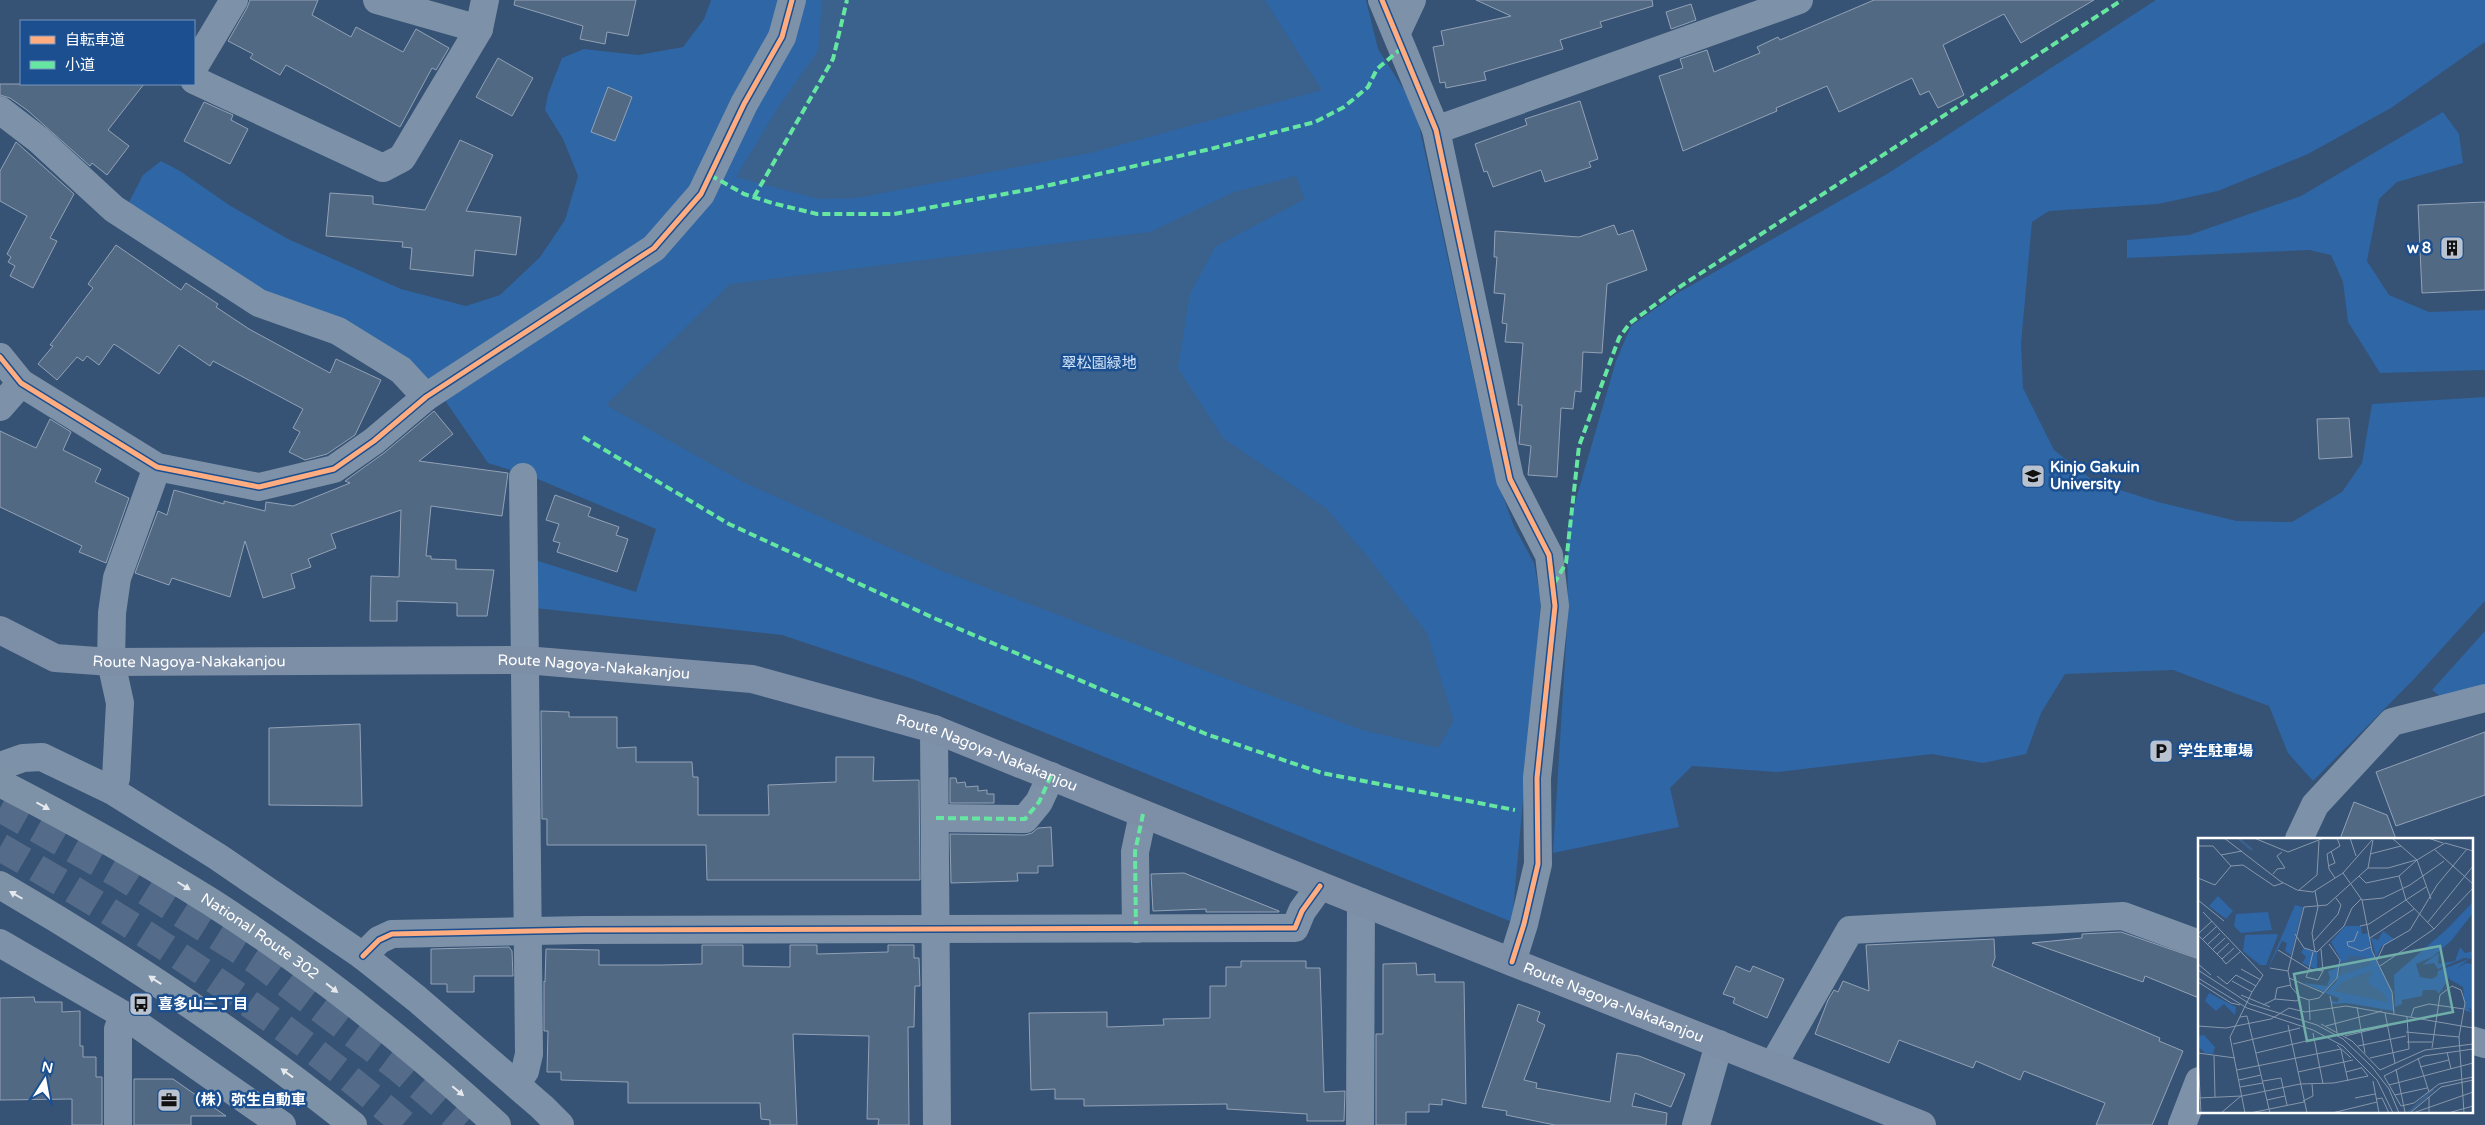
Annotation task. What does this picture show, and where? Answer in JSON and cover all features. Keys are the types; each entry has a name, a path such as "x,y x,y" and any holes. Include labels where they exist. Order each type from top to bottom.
{"highway":[{"name":"National Route 302","path":"0,782 149,865 275,946 380,1026 497,1125"},
{"path":"0,885 194,1005 302,1084 353,1125"}],"main road":[{"name":"Route Nagoya-Nakakanjou","path":"0,630 55,658 111,662 525,660 752,679 934,729 1320,886 1922,1125"}],"street":[{"path":"195,65 234,0"},
{"path":"377,0 479,29"},
{"path":"195,80 383,168 402,158 479,29 485,0"},
{"path":"0,357 21,383 157,467 260,487 334,469 374,441 426,397 654,248 701,194 744,104 782,37 792,0"},
{"path":"1382,0 1397,32 1436,130 1510,479 1549,555 1555,606 1537,778 1538,864 1524,924 1512,962"},
{"path":"1397,32 1412,0"},
{"path":"1436,130 1799,0"},
{"path":"0,110 39,140 114,209 259,303 338,331 401,370 426,397"},
{"path":"0,407 21,383"},
{"path":"111,790 116,778 120,703 111,662 112,613 118,578 157,467"},
{"path":"516,1084 525,1071 529,1054 523,477"},
{"path":"2299,838 2315,805 2392,722 2485,698"},
{"path":"934,729 937,1125"},
{"path":"0,769 6,764 23,758 42,757 111,790 218,857 363,956 417,999 516,1084 560,1125"},
{"path":"936,818 1025,819 1038,802 1051,776"},
{"path":"1136,928 1135,852 1143,814"},
{"path":"363,956 379,940 392,934 584,930 935,927 1295,928 1302,911 1320,886"},
{"path":"1360,1125 1361,902"},
{"path":"1773,1065 1850,930 2123,916 2198,944"},
{"path":"0,943 124,1015 278,1124"},
{"path":"118,1125 118,1029 124,1015"},
{"path":"2472,1040 2485,1044"},
{"path":"1696,1125 1719,1044"},
{"path":"2182,1125 2198,1084"}],"green space":[{"path":"711,0 779,0 771,32 691,185 646,242 428,387 266,297 127,206 143,175 161,161 180,171 229,205 288,239 401,289 466,306 500,295 540,257 565,220 578,176 563,139 545,110 548,94 562,58 584,49 638,55 683,47 704,19"},
{"name":"翠松園緑地","path":"802,0 1366,0 1378,49 1415,107 1495,475 1514,526 1534,563 1541,601 1512,922 910,678 782,635 535,608 532,559 636,592 656,529 533,477 488,463 444,399 661,254"},
{"name":"Kinjo Gakuin University","path":"2156,0 2485,0 2485,42 2391,108 2308,154 2218,191 2158,204 2049,211 2032,222 2021,344 2023,388 2054,450 2095,482 2158,502 2237,521 2292,522 2342,492 2362,463 2372,404 2485,397 2485,601 2415,678 2313,781 2288,753 2269,706 2173,670 2065,674 2041,713 2026,754 1983,763 1932,754 1777,772 1692,766 1670,788 1679,827 1553,853 1568,612 1567,530 1616,361 1631,326 1676,294 1887,174"},
{"path":"2443,112 2459,134 2463,163 2397,182 2379,199 2367,261 2389,295 2429,312 2485,310 2485,370 2380,373 2348,322 2343,282 2331,255 2309,250 2127,258 2127,240 2189,235 2301,196"},
{"path":"2485,631 2485,685 2441,697 2432,690"}],"shaded area":[{"path":"822,0 1265,0 1322,90 1094,152 857,198 819,199 736,177 779,106 818,51"},
{"path":"1296,176 1305,199 1215,247 1190,294 1178,368 1223,438 1327,509 1367,556 1427,633 1454,721 1438,748 1362,730 937,569 743,482 606,405 730,284 1150,232 1234,192"}],"building":[{"path":"250,0 318,0 312,15 351,37 356,27 403,52 416,29 449,48 436,70 432,68 400,127 286,65 280,75 250,58 253,54 228,41"},
{"path":"515,0 636,0 628,36 607,32 605,44 580,39 583,26 514,5"},
{"path":"1476,0 1652,0 1653,6 1600,22 1602,27 1560,40 1563,49 1484,72 1486,80 1446,88 1445,82 1440,83 1433,47 1444,45 1441,31 1511,16"},
{"path":"1874,0 2094,0 2021,43 2004,14 1943,45 1964,95 1938,108 1929,91 1920,95 1912,78 1839,112 1827,86 1776,108 1777,111 1683,151 1659,76 1683,68 1680,59 1707,50 1714,72 1760,53 1757,47 1778,37 1780,40"},
{"path":"1691,4 1696,20 1671,29 1666,12"},
{"path":"498,58 533,78 512,116 476,97"},
{"path":"0,84 143,85 108,130 129,146 107,175 92,163 90,166 27,110 10,98 0,95"},
{"path":"608,87 632,97 615,141 591,132"},
{"path":"1580,101 1598,159 1589,162 1591,167 1545,182 1541,170 1493,187 1487,171 1484,172 1475,144 1527,125 1525,119"},
{"path":"204,102 233,115 231,120 248,129 230,164 184,141"},
{"path":"460,140 493,155 466,211 521,217 516,255 475,250 473,276 410,269 412,248 402,247 403,242 326,236 330,193 373,196 373,204 425,210"},
{"path":"16,142 74,194 50,238 57,241 33,288 10,276 15,266 8,262 11,257 7,254 27,216 0,201 0,171"},
{"name":"w８","path":"2485,202 2485,290 2422,293 2418,205"},
{"path":"1614,225 1618,235 1633,230 1647,270 1607,284 1602,353 1583,352 1581,392 1575,391 1573,409 1561,408 1557,477 1528,475 1531,446 1519,444 1522,405 1518,405 1523,343 1505,342 1507,324 1502,323 1505,294 1494,293 1497,257 1494,257 1495,231 1579,237"},
{"path":"116,245 181,290 186,283 218,304 216,307 249,329 330,373 336,359 381,380 355,435 327,454 305,460 289,452 300,432 293,428 303,409 213,361 210,366 179,345 159,374 114,344 99,365 87,356 83,361 77,357 57,380 38,364 53,346 50,345 93,288 88,284"},
{"path":"434,411 453,434 419,461 508,473 502,516 431,506 426,556 431,556 431,559 456,560 456,569 494,570 487,616 457,616 457,603 397,601 397,621 370,621 371,576 399,577 401,510 331,534 336,548 308,559 311,567 291,574 295,588 263,598 245,541 230,597 172,578 169,585 135,573 158,511 167,515 174,490 224,504 224,501 265,511 266,502 293,506 350,483 345,481 384,453"},
{"path":"2349,418 2352,457 2319,459 2317,419"},
{"path":"50,419 71,432 63,450 101,469 95,482 129,498 106,563 79,552 82,546 0,507 0,431 36,448"},
{"path":"555,495 591,508 588,516 619,527 616,535 628,539 617,572 557,552 560,543 553,541 559,524 546,520"},
{"path":"541,711 569,712 569,717 617,717 617,748 636,747 636,762 692,762 693,777 698,777 698,815 769,815 768,785 836,782 836,757 874,757 873,781 919,780 920,880 707,880 706,845 547,845 547,819 542,819"},
{"path":"360,724 362,806 269,805 269,728"},
{"path":"2485,732 2485,795 2396,826 2376,772"},
{"path":"950,778 956,778 957,783 965,782 966,787 978,786 978,791 987,790 987,794 994,794 994,803 950,803"},
{"path":"2354,802 2387,815 2396,838 2340,838"},
{"path":"1051,827 1053,866 1038,866 1038,873 1017,873 1018,881 951,883 950,834 1025,835 1032,833 1038,828"},
{"path":"1184,873 1279,912 1206,912 1206,909 1153,911 1151,874"},
{"path":"2121,932 2198,959 2198,998 2145,976 2143,982 2032,943 2082,938 2082,934"},
{"path":"1994,939 1995,958 1992,966 2160,1038 2159,1041 2183,1051 2152,1125 2096,1125 2105,1103 2024,1071 2020,1080 1976,1061 1973,1068 1899,1040 1889,1063 1815,1034 1828,1000 1834,990 1838,992 1843,981 1869,991 1866,945"},
{"path":"702,945 743,945 743,966 790,967 790,945 817,945 817,954 888,952 888,945 914,945 914,958 919,958 920,986 915,986 914,1027 908,1027 909,1125 878,1125 879,1119 867,1119 869,1036 793,1034 797,1125 770,1125 770,1120 761,1119 760,1103 628,1103 628,1082 561,1080 561,1072 547,1072 548,1031 544,1031 546,949 599,950 599,965 702,964"},
{"path":"509,947 512,951 513,976 474,976 474,992 447,992 447,984 431,984 431,949"},
{"path":"1241,961 1306,961 1306,968 1320,968 1324,1092 1345,1091 1344,1121 1307,1121 1307,1114 1227,1109 1227,1104 1084,1106 1084,1099 1055,1099 1055,1089 1031,1090 1029,1013 1107,1012 1107,1027 1164,1025 1163,1019 1210,1018 1210,986 1226,986 1226,967 1241,967"},
{"path":"1416,963 1417,975 1435,974 1435,982 1464,982 1466,1104 1442,1099 1442,1105 1429,1104 1429,1112 1406,1112 1406,1125 1376,1125 1376,1034 1383,1034 1383,964"},
{"path":"1736,966 1750,972 1753,966 1784,979 1767,1018 1733,1003 1735,998 1723,994"},
{"path":"34,997 35,1002 62,1002 62,1012 80,1011 80,1046 83,1046 83,1057 96,1057 96,1077 102,1077 102,1125 72,1125 72,1099 0,1100 0,998"},
{"path":"1518,1004 1540,1012 1537,1021 1545,1025 1524,1080 1537,1083 1536,1088 1610,1102 1617,1053 1639,1056 1685,1074 1671,1107 1635,1093 1632,1106 1667,1113 1666,1125 1555,1125 1506,1115 1507,1111 1482,1107"},
{"name":"（株）弥生自動車","path":"134,1079 173,1079 226,1116 191,1116 191,1125 134,1125"}],"tunnel":[{"path":"0,808 118,874 258,962 397,1067 464,1125"},
{"path":"0,847 106,910 210,976 310,1048 405,1125"}],"marked path":[{"path":"754,197 833,59 847,0"},
{"path":"1554,584 1566,563 1579,446 1619,338 1630,323 1678,288 2122,0"},
{"path":"710,175 744,194 817,214 894,214 1032,189 1206,150 1315,122 1344,107 1368,87 1377,69 1403,47"},
{"path":"583,437 729,524 936,619 1206,734 1322,773 1515,810"},
{"path":"936,818 1025,819 1039,802 1051,776"},
{"path":"1136,929 1135,852 1143,814"}],"cycle path":[{"path":"0,357 21,383 157,467 259,487 334,469 374,441 426,397 654,248 701,194 744,104 782,37 792,0"},
{"path":"1382,0 1436,130 1510,479 1549,555 1555,606 1537,778 1538,864 1524,924 1512,962"},
{"path":"363,956 379,940 392,934 584,930 1295,928 1302,911 1320,886"}],"place":[{"name":"w８","path":"2452,248"},
{"name":"Kinjo Gakuin University","path":"2033,476"},
{"name":"学生駐車場","path":"2161,751"},
{"name":"喜多山二丁目","path":"141,1004"},
{"name":"（株）弥生自動車","path":"169,1100"}]}
